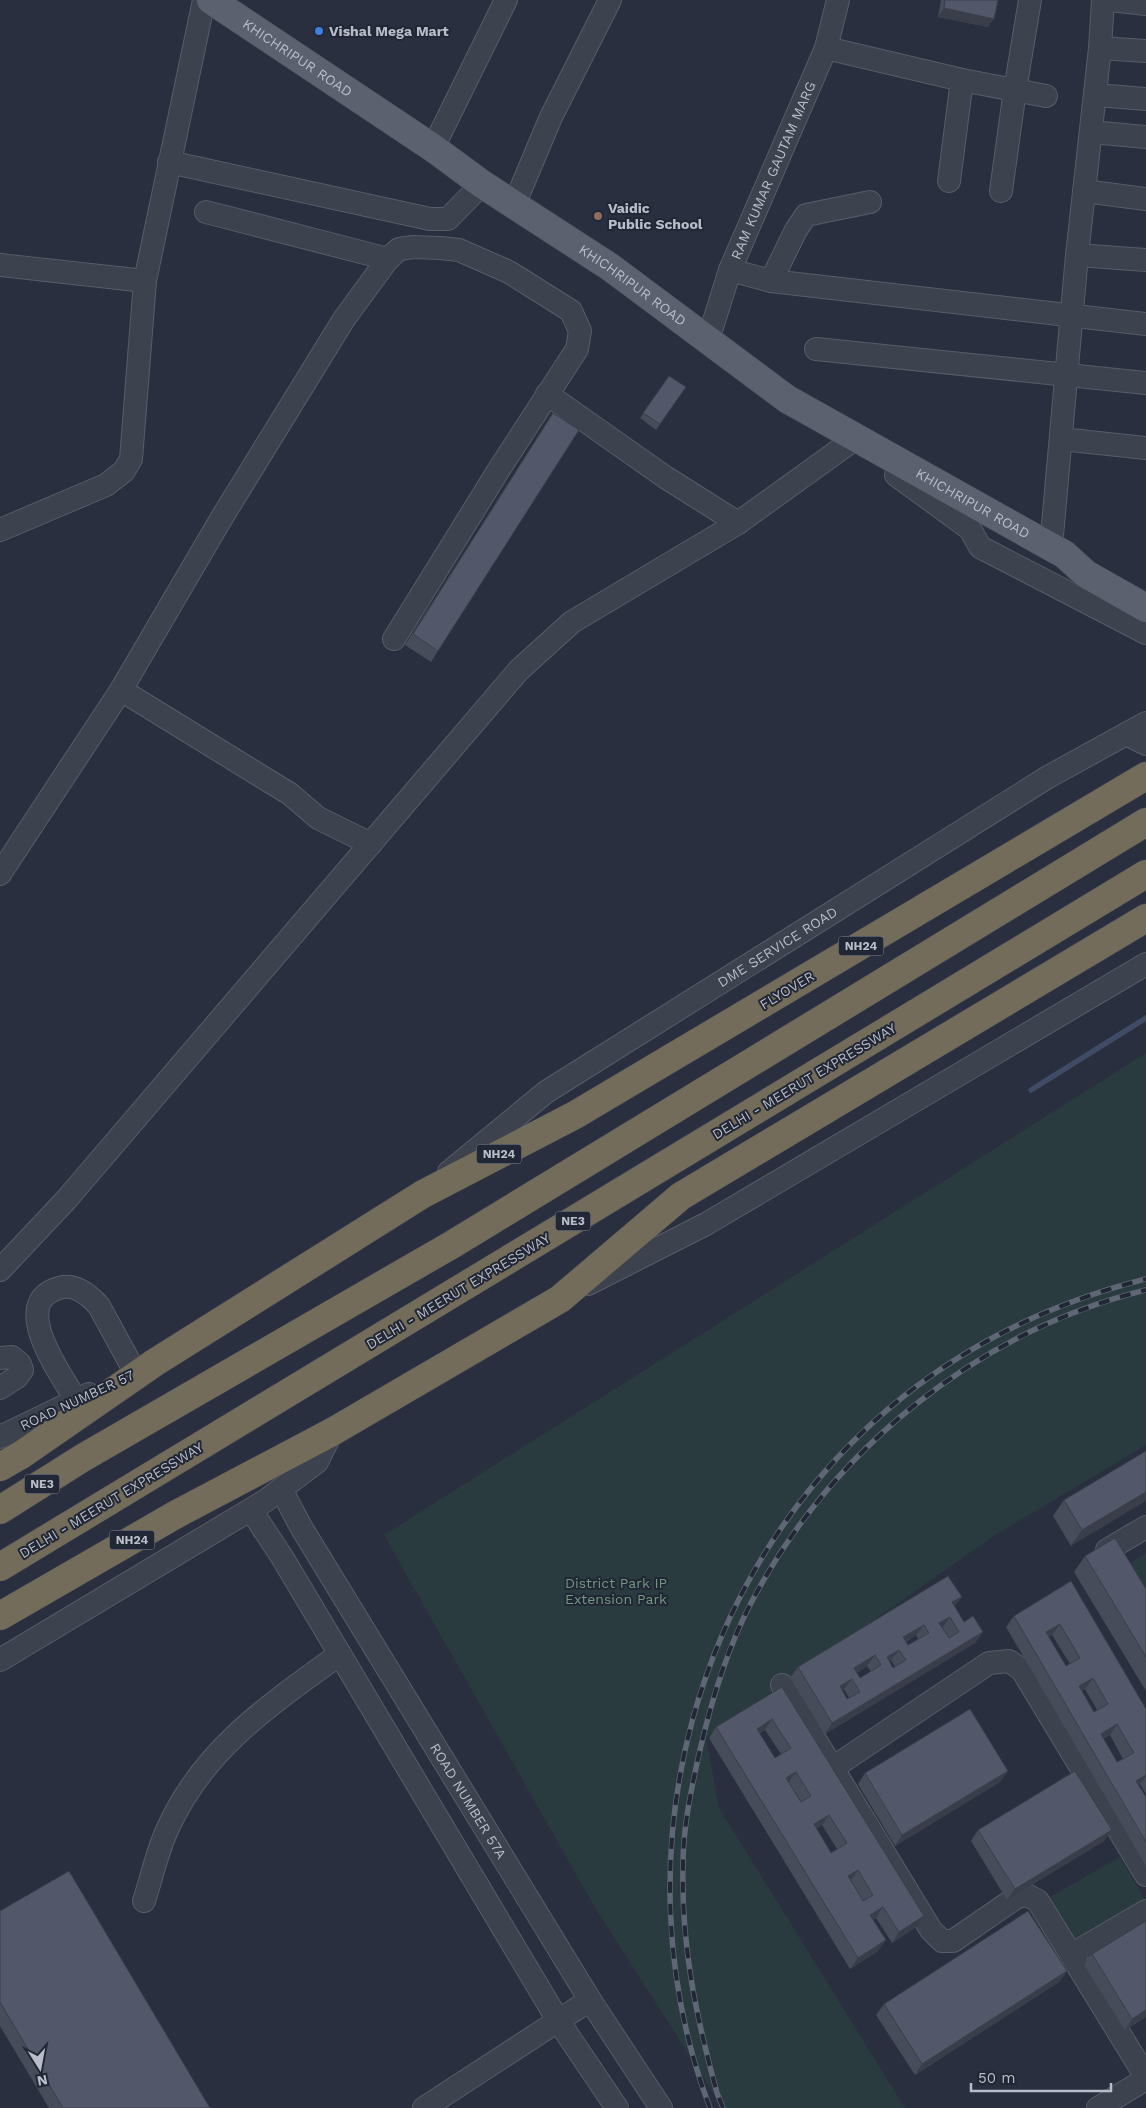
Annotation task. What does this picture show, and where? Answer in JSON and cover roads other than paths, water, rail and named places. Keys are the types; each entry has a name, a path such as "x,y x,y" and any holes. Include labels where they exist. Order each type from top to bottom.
{"highway":[{"name":"FLYOVER","path":"0,1467 21,1455 145,1367 423,1194 575,1115 1146,776"},
{"name":"NE3","path":"0,1510 84,1458 453,1244 1146,822"},
{"name":"DELHI - MEERUT EXPRESSWAY","path":"0,1567 1146,874"},
{"path":"332,1432 560,1299 681,1196 1146,918"},
{"name":"NH24","path":"0,1616 175,1515 332,1432"}],"main road":[{"name":"KHICHRIPUR ROAD","path":"211,0 433,148 482,184 610,267 787,399 1058,550 1086,574 1146,608"},
{"name":"KHICHRIPUR ROAD","path":"1058,550 1093,558 1146,589"}],"street":[{"path":"0,530 106,485 124,471 130,459 145,281 204,0"},
{"path":"433,148 506,0"},
{"path":"514,204 551,117 610,0"},
{"name":"RAM KUMAR GAUTAM MARG","path":"708,340 730,270 826,48 838,0"},
{"path":"1002,191 1015,90 1030,0"},
{"path":"1058,550 1061,439 1066,375 1077,255 1096,95 1103,0"},
{"path":"1110,0 1146,4"},
{"path":"826,48 962,80 1046,96"},
{"path":"1100,48 1146,51"},
{"path":"950,181 962,80"},
{"path":"1096,95 1146,100"},
{"path":"1091,132 1146,137"},
{"path":"169,162 430,219 448,218 482,184"},
{"path":"1084,192 1146,199"},
{"path":"771,281 796,230 806,215 870,202"},
{"path":"206,212 388,259"},
{"path":"0,874 121,690 221,519 344,319 388,259 399,249 413,247 458,250 509,272 572,311 580,331 576,349 394,640"},
{"path":"1077,255 1146,260"},
{"path":"0,265 145,281"},
{"path":"730,270 771,281 1146,324"},
{"path":"816,349 1146,383"},
{"path":"548,394 665,477 738,522"},
{"path":"0,1270 66,1200 519,670 572,622 738,522 856,438"},
{"path":"1061,439 1146,448"},
{"path":"896,475 970,529 980,546 1146,633"},
{"path":"121,690 290,794 318,818 371,844"},
{"name":"DME SERVICE ROAD","path":"423,1194 546,1092 1048,777 1146,723"},
{"path":"1126,734 1146,744"},
{"path":"560,1299 706,1224 1146,964"},
{"path":"76,1400 43,1341 36,1314 39,1304 56,1288 67,1286 91,1297 145,1367"},
{"path":"0,1358 12,1357 20,1364 22,1370 17,1377 0,1388"},
{"name":"ROAD NUMBER 57","path":"0,1437 145,1367"},
{"path":"0,1660 251,1510 317,1462 332,1432"},
{"name":"ROAD NUMBER 57A","path":"281,1489 301,1527 590,2000 661,2108"},
{"path":"251,1510 282,1557 559,2022 617,2108"},
{"path":"1146,1527 1108,1550 1146,1612"},
{"path":"144,1901 167,1830 183,1798 220,1748 270,1704 340,1654"},
{"path":"834,1768 989,1663 1009,1661 1022,1670 1146,1875"},
{"path":"782,1685 931,1930 942,1941 953,1941 1017,1897 1027,1895 1038,1901 1146,2078 1098,2108"},
{"path":"1071,1955 1146,1912"},
{"path":"424,2108 559,2022 590,2000"}],"waterway":[{"path":"1031,1090 1146,1018"}],"railway":[{"path":"710,2108 682,2012 671,1914 674,1817 692,1721 725,1629 771,1543 831,1465 904,1396 959,1357 1019,1325 1081,1299 1146,1279"},
{"path":"723,2108 709,2064 691,1980 683,1895 683,1851 690,1795 709,1715 727,1658 751,1603 784,1547 823,1495 867,1448 916,1404 968,1367 1025,1335 1084,1309 1146,1290"}],"place":[{"name":"Vishal Mega Mart","path":"319,31"},
{"name":"Vaidic Public School","path":"598,216"}],"park label":[{"name":"District Park IP Extension Park","path":"616,1592"}]}
